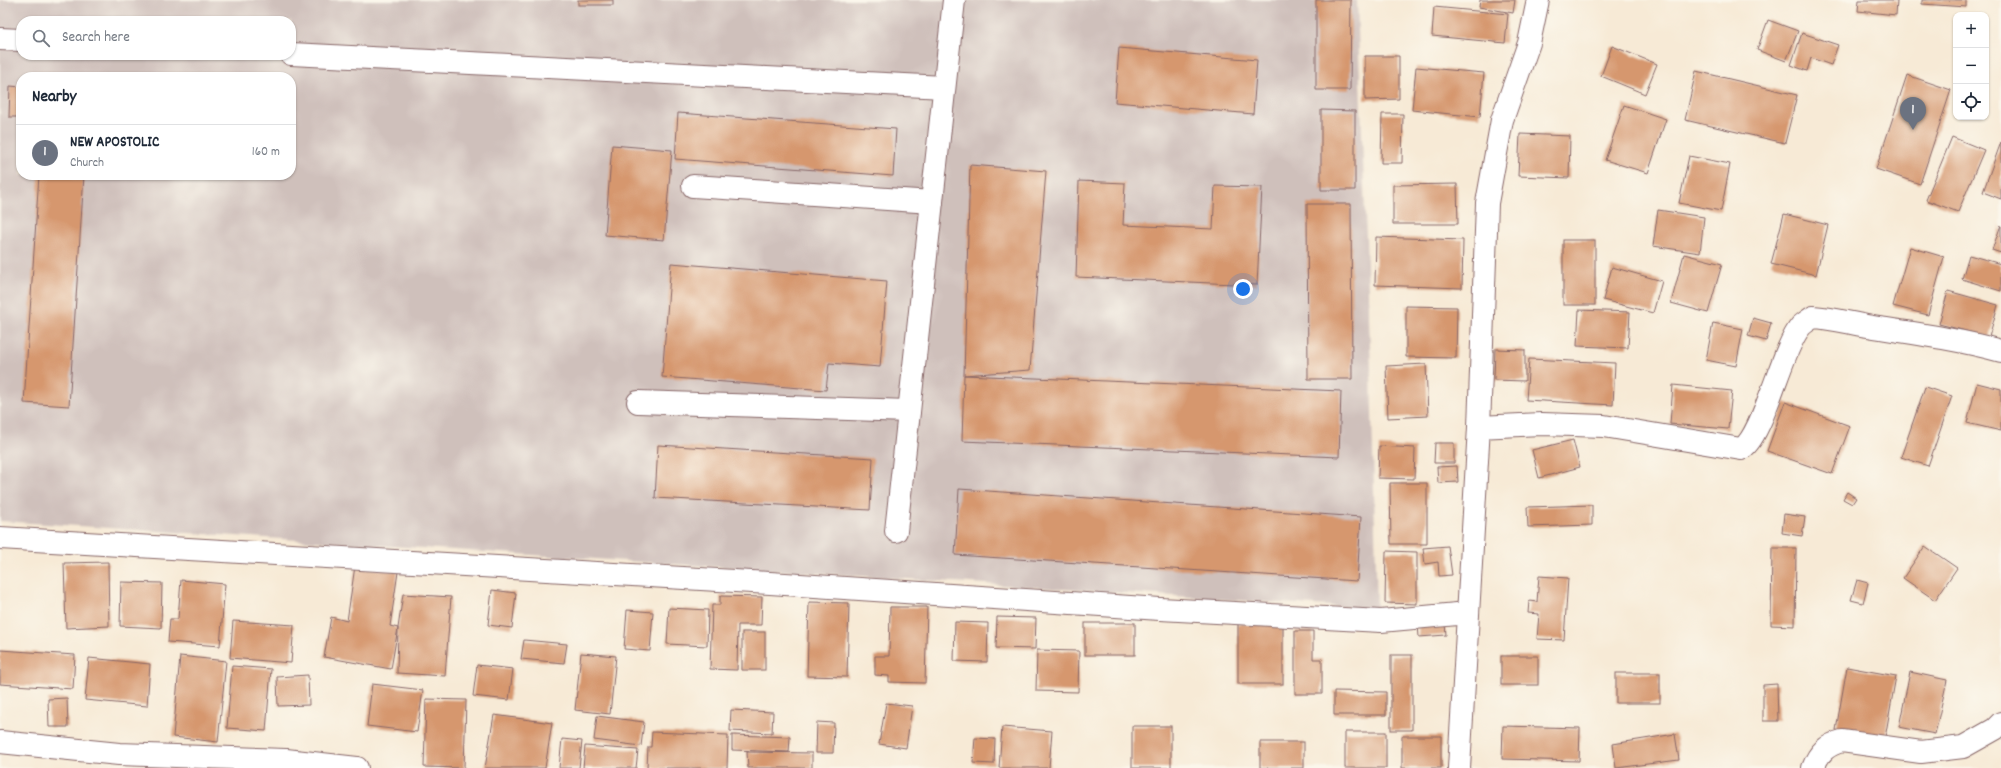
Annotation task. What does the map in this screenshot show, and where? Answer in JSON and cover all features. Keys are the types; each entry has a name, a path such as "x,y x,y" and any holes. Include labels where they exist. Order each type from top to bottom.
{"street":[{"path":"896,531 954,0"},
{"path":"1460,768 1479,426 1487,203 1502,120 1529,43 1538,0"},
{"path":"0,39 16,40"},
{"path":"296,54 944,87"},
{"path":"693,186 932,202"},
{"path":"1479,426 1542,424 1604,426 1741,449 1746,446 1758,426 1791,344 1801,327 1813,317 1829,318 1863,325 1961,340 2001,351"},
{"path":"638,402 910,411"},
{"path":"0,538 762,582 1160,609 1381,621 1468,613"},
{"path":"1813,768 1820,754 1830,744 1842,741 1921,752 1963,747 1995,729 2001,723"},
{"path":"0,742 118,761 286,760 357,768"}],"shaded area":[{"path":"0,0 1357,0 1371,371 1377,609 0,521"}],"building":[{"path":"578,0 613,0 613,5 578,5"},
{"path":"1316,0 1351,0 1350,90 1316,90"},
{"path":"1480,0 1515,0 1513,13 1479,7"},
{"path":"1859,0 1897,0 1896,15 1858,11"},
{"path":"1922,0 1966,0 1966,7 1922,4"},
{"path":"1434,7 1508,14 1505,43 1432,36"},
{"path":"1768,20 1798,31 1786,61 1757,50"},
{"path":"1802,33 1838,45 1831,65 1811,58 1807,71 1791,65"},
{"path":"1612,46 1657,64 1645,94 1601,76"},
{"path":"1119,48 1257,60 1253,114 1115,102"},
{"path":"1365,56 1399,56 1399,99 1365,100"},
{"path":"1416,67 1484,73 1480,117 1412,110"},
{"path":"1696,71 1797,95 1785,143 1685,120"},
{"path":"1907,75 1951,90 1920,184 1876,169"},
{"path":"10,86 16,87 16,117 9,117"},
{"path":"1624,105 1666,119 1648,173 1605,160"},
{"path":"1321,110 1355,111 1355,190 1321,190"},
{"path":"678,113 896,129 893,176 675,159"},
{"path":"1382,114 1403,114 1402,163 1381,163"},
{"path":"1520,134 1570,136 1569,178 1518,176"},
{"path":"1952,137 1984,150 1958,212 1926,200"},
{"path":"2001,142 2001,199 1983,192"},
{"path":"612,145 672,150 664,240 605,235"},
{"path":"1689,156 1730,164 1721,211 1679,203"},
{"path":"970,165 1046,171 1030,370 964,375"},
{"path":"39,180 84,180 69,406 24,403"},
{"path":"1079,181 1125,183 1123,225 1213,229 1215,186 1262,187 1257,285 1076,277"},
{"path":"1457,184 1458,224 1393,224 1393,185"},
{"path":"1307,204 1351,204 1352,379 1308,379"},
{"path":"1658,210 1704,217 1700,253 1653,246"},
{"path":"1784,214 1828,225 1816,275 1771,264"},
{"path":"2001,225 2001,253 1992,250"},
{"path":"1376,237 1463,240 1462,288 1375,285"},
{"path":"1563,240 1595,240 1595,305 1563,305"},
{"path":"1910,247 1944,257 1928,315 1893,306"},
{"path":"1684,254 1722,264 1708,313 1671,303"},
{"path":"1969,255 2001,264 2001,291 1962,279"},
{"path":"671,263 887,281 880,367 829,363 826,390 662,377"},
{"path":"1612,267 1662,281 1653,313 1603,300"},
{"path":"1948,291 1998,305 1989,337 1939,324"},
{"path":"1406,306 1457,307 1456,358 1406,357"},
{"path":"1579,310 1630,312 1628,348 1577,346"},
{"path":"1753,318 1771,323 1766,341 1748,336"},
{"path":"1713,323 1743,329 1736,366 1706,360"},
{"path":"1495,349 1525,350 1525,381 1494,380"},
{"path":"1529,359 1615,363 1613,405 1526,400"},
{"path":"1426,364 1428,416 1388,418 1386,366"},
{"path":"964,375 1341,391 1339,457 962,441"},
{"path":"1977,383 2001,389 2001,431 1967,423"},
{"path":"1673,385 1732,391 1728,429 1670,424"},
{"path":"1925,387 1952,396 1928,466 1901,457"},
{"path":"1785,402 1850,426 1832,474 1767,451"},
{"path":"1573,440 1580,467 1539,478 1532,450"},
{"path":"1435,443 1454,443 1454,463 1434,463"},
{"path":"658,445 873,458 870,510 655,498"},
{"path":"1379,446 1415,448 1414,479 1378,478"},
{"path":"1457,466 1458,482 1438,483 1437,467"},
{"path":"1390,483 1427,483 1427,544 1391,544"},
{"path":"959,489 1361,517 1357,581 955,555"},
{"path":"1847,492 1856,498 1852,504 1843,499"},
{"path":"1592,505 1592,525 1528,527 1527,507"},
{"path":"1784,514 1805,517 1802,536 1782,533"},
{"path":"1448,546 1452,575 1439,576 1438,562 1425,564 1423,548"},
{"path":"1925,546 1957,568 1935,600 1903,578"},
{"path":"1772,548 1796,548 1795,626 1771,625"},
{"path":"1386,551 1417,552 1417,604 1385,603"},
{"path":"108,562 109,626 66,628 64,563"},
{"path":"355,566 398,572 390,626 398,628 391,669 324,657 331,617 347,621"},
{"path":"1539,576 1568,578 1564,640 1537,639 1539,614 1528,613 1529,601 1537,602"},
{"path":"181,580 225,584 220,646 168,642 170,619 178,619"},
{"path":"1857,580 1868,583 1863,603 1851,600"},
{"path":"121,582 162,583 161,628 120,626"},
{"path":"492,590 516,593 512,628 488,625"},
{"path":"403,594 451,597 445,676 397,673 398,628"},
{"path":"720,596 762,597 761,625 738,625 737,670 710,669 712,605 720,605"},
{"path":"809,602 849,603 847,677 807,676"},
{"path":"890,607 927,607 925,683 889,682 889,676 875,675 875,656 889,656"},
{"path":"669,608 708,610 707,646 667,644"},
{"path":"627,610 653,612 650,651 624,649"},
{"path":"997,617 1036,618 1035,649 996,648"},
{"path":"233,621 294,625 291,663 230,658"},
{"path":"955,622 988,623 987,662 954,661"},
{"path":"1085,623 1135,623 1135,655 1085,655"},
{"path":"1445,623 1446,635 1419,637 1418,625"},
{"path":"1238,624 1283,624 1283,684 1238,684"},
{"path":"1295,631 1313,631 1313,659 1322,659 1322,694 1295,694"},
{"path":"742,632 765,632 765,670 742,670"},
{"path":"524,640 567,644 564,663 521,659"},
{"path":"0,650 75,655 73,689 0,684"},
{"path":"1037,650 1079,651 1078,692 1036,691"},
{"path":"581,653 616,656 610,714 575,710"},
{"path":"1391,655 1412,655 1412,730 1391,730"},
{"path":"180,656 226,661 218,742 173,737"},
{"path":"1501,656 1538,656 1538,685 1501,685"},
{"path":"89,658 150,664 147,706 85,700"},
{"path":"477,665 513,669 509,700 473,696"},
{"path":"232,666 271,669 266,731 227,728"},
{"path":"1847,667 1896,676 1885,738 1836,730"},
{"path":"1910,672 1947,680 1935,734 1899,727"},
{"path":"1616,673 1660,673 1660,703 1616,703"},
{"path":"308,675 309,705 278,706 277,677"},
{"path":"372,684 423,690 417,732 367,726"},
{"path":"1777,684 1778,721 1763,721 1763,685"},
{"path":"1334,691 1386,692 1386,715 1334,715"},
{"path":"67,698 68,727 49,727 48,699"},
{"path":"426,699 466,700 464,768 424,767"},
{"path":"886,703 912,706 906,748 879,744"},
{"path":"731,710 773,712 772,733 730,731"},
{"path":"494,715 552,723 545,768 485,768"},
{"path":"597,716 644,722 641,746 594,740"},
{"path":"817,722 834,723 833,753 816,753"},
{"path":"1132,726 1171,726 1171,768 1132,768"},
{"path":"1503,726 1580,728 1579,761 1502,759"},
{"path":"1002,727 1052,731 1049,768 999,768"},
{"path":"652,732 728,735 727,768 647,768 648,747 651,747"},
{"path":"1345,732 1386,732 1386,768 1345,768"},
{"path":"1675,734 1679,760 1616,768 1613,744"},
{"path":"732,735 790,737 789,752 732,750"},
{"path":"1402,736 1441,736 1441,768 1402,768"},
{"path":"975,738 995,739 994,764 973,763"},
{"path":"562,739 582,741 579,768 559,768"},
{"path":"1260,742 1304,742 1304,768 1260,768"},
{"path":"585,746 638,750 636,768 583,768"},
{"path":"747,752 812,753 812,768 748,768"}],"place":[{"name":"NEW APOSTOLIC","path":"1913,130"}]}
